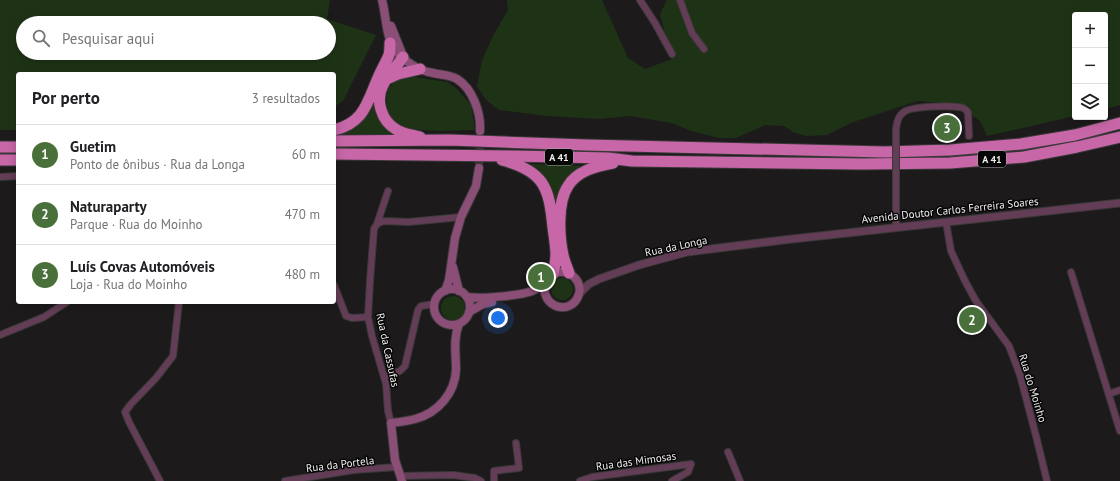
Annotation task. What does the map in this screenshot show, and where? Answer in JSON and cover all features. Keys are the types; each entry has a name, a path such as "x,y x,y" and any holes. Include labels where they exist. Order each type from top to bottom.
{"highway":[{"path":"390,43 389,55 380,93 380,103 384,120 397,130 433,140"},
{"path":"336,129 353,122 363,112 383,77 387,66 403,57"},
{"path":"383,77 420,69"},
{"name":"A 41","path":"336,140 433,140 885,152 950,150 1021,144 1075,135 1120,123"},
{"name":"A 41","path":"336,154 608,158 632,161 862,164 950,163 1024,157 1077,148 1120,137"},
{"path":"0,147 16,147"},
{"path":"486,156 516,164 526,169 534,174 545,188 551,206 556,256 553,274"},
{"path":"0,160 16,160"},
{"path":"573,276 563,255 560,224 561,206 567,186 580,174 600,165 632,161"}],"main road":[{"path":"383,4 390,43 396,52 410,64 432,73 446,75 457,80 467,89 477,108 480,131"},
{"path":"383,4 403,57"},
{"path":"445,291 449,280 461,217 476,186 479,168"},
{"path":"452,260 459,291"},
{"name":"Rua da Longa","path":"553,274 564,271 573,276"},
{"path":"454,340 445,324 435,314 434,304 440,294 445,291 454,290 459,291 467,297 483,298 528,292 537,289 553,274"},
{"path":"573,276 579,284 579,294"},
{"path":"469,312 487,302 533,296 546,297 544,292 545,282"},
{"name":"Rua da Longa","path":"546,297 555,306 561,307 572,304 579,294"},
{"path":"445,324 459,324 464,321 469,312 469,302 467,297"},
{"path":"391,423 415,419 426,415 436,409 450,393 454,383 456,371 454,340 459,324"},
{"name":"Rua da Cassufas","path":"391,423 392,441 397,467 401,478"}],"street":[{"path":"640,0 655,22 672,54"},
{"path":"680,0 692,33 704,49"},
{"path":"896,227 896,129 897,120 904,111 918,107 964,108 968,112 968,136"},
{"path":"0,177 16,176"},
{"name":"Rua da Cassufas","path":"388,191 374,229 368,317 386,384 388,411 391,423"},
{"name":"Avenida Doutor Carlos Ferreira Soares","path":"783,240 1120,203"},
{"path":"376,224 384,222 409,222 461,217"},
{"name":"Rua do Moinho","path":"946,222 951,251 965,281 976,301 1009,346 1020,375 1047,481"},
{"name":"Rua da Longa","path":"579,294 592,282 599,279 639,265 687,252 783,240"},
{"path":"1071,272 1120,431"},
{"name":"Rua da Longa","path":"573,276 599,279"},
{"path":"336,290 346,316 352,318 368,317"},
{"path":"0,335 44,317 64,304"},
{"path":"160,481 125,412 156,378 173,356 179,304"},
{"path":"384,377 400,371 405,366 418,310 421,306 434,304"},
{"path":"1109,394 1120,390"},
{"path":"494,481 494,471 519,468 516,444"},
{"path":"728,452 740,481"},
{"name":"Rua das Mimosas","path":"580,481 592,477 691,464 688,472 672,481"},
{"name":"Rua da Portela","path":"285,481 354,470 397,467"},
{"path":"401,478 475,478 481,481"}],"green space":[{"path":"0,0 330,0 327,16 16,16 16,60 336,60 336,22 376,35 343,101 336,106 336,72 16,72 16,130 0,130"},
{"path":"507,0 602,0 628,58 645,69 672,59 660,14 667,0 1120,0 1120,105 1108,108 1108,12 1072,12 1072,117 987,136 980,121 959,106 918,101 853,122 827,135 806,136 793,132 784,126 765,125 736,138 719,138 691,131 672,123 630,116 599,119 548,116 499,110 486,100 477,86 482,60 493,36 508,10"},
{"path":"408,76 447,82 456,88 471,105 475,130 430,131 407,127 397,123 391,117 387,107 386,99 388,89 397,79"},
{"path":"377,95 397,135 342,134 354,127 364,118"},
{"path":"526,164 590,166 581,170 556,215"},
{"path":"558,278 566,278 573,285 573,293 566,300 558,300 551,293 551,285"},
{"path":"453,296 461,300 465,308 461,316 453,320 445,316 441,308 445,300"}],"tunnel":[{"path":"479,168 480,131"}],"place":[{"name":"Luís Covas Automóveis","path":"947,128"},
{"name":"Guetim","path":"541,277"},
{"name":"Naturaparty","path":"972,320"}]}
